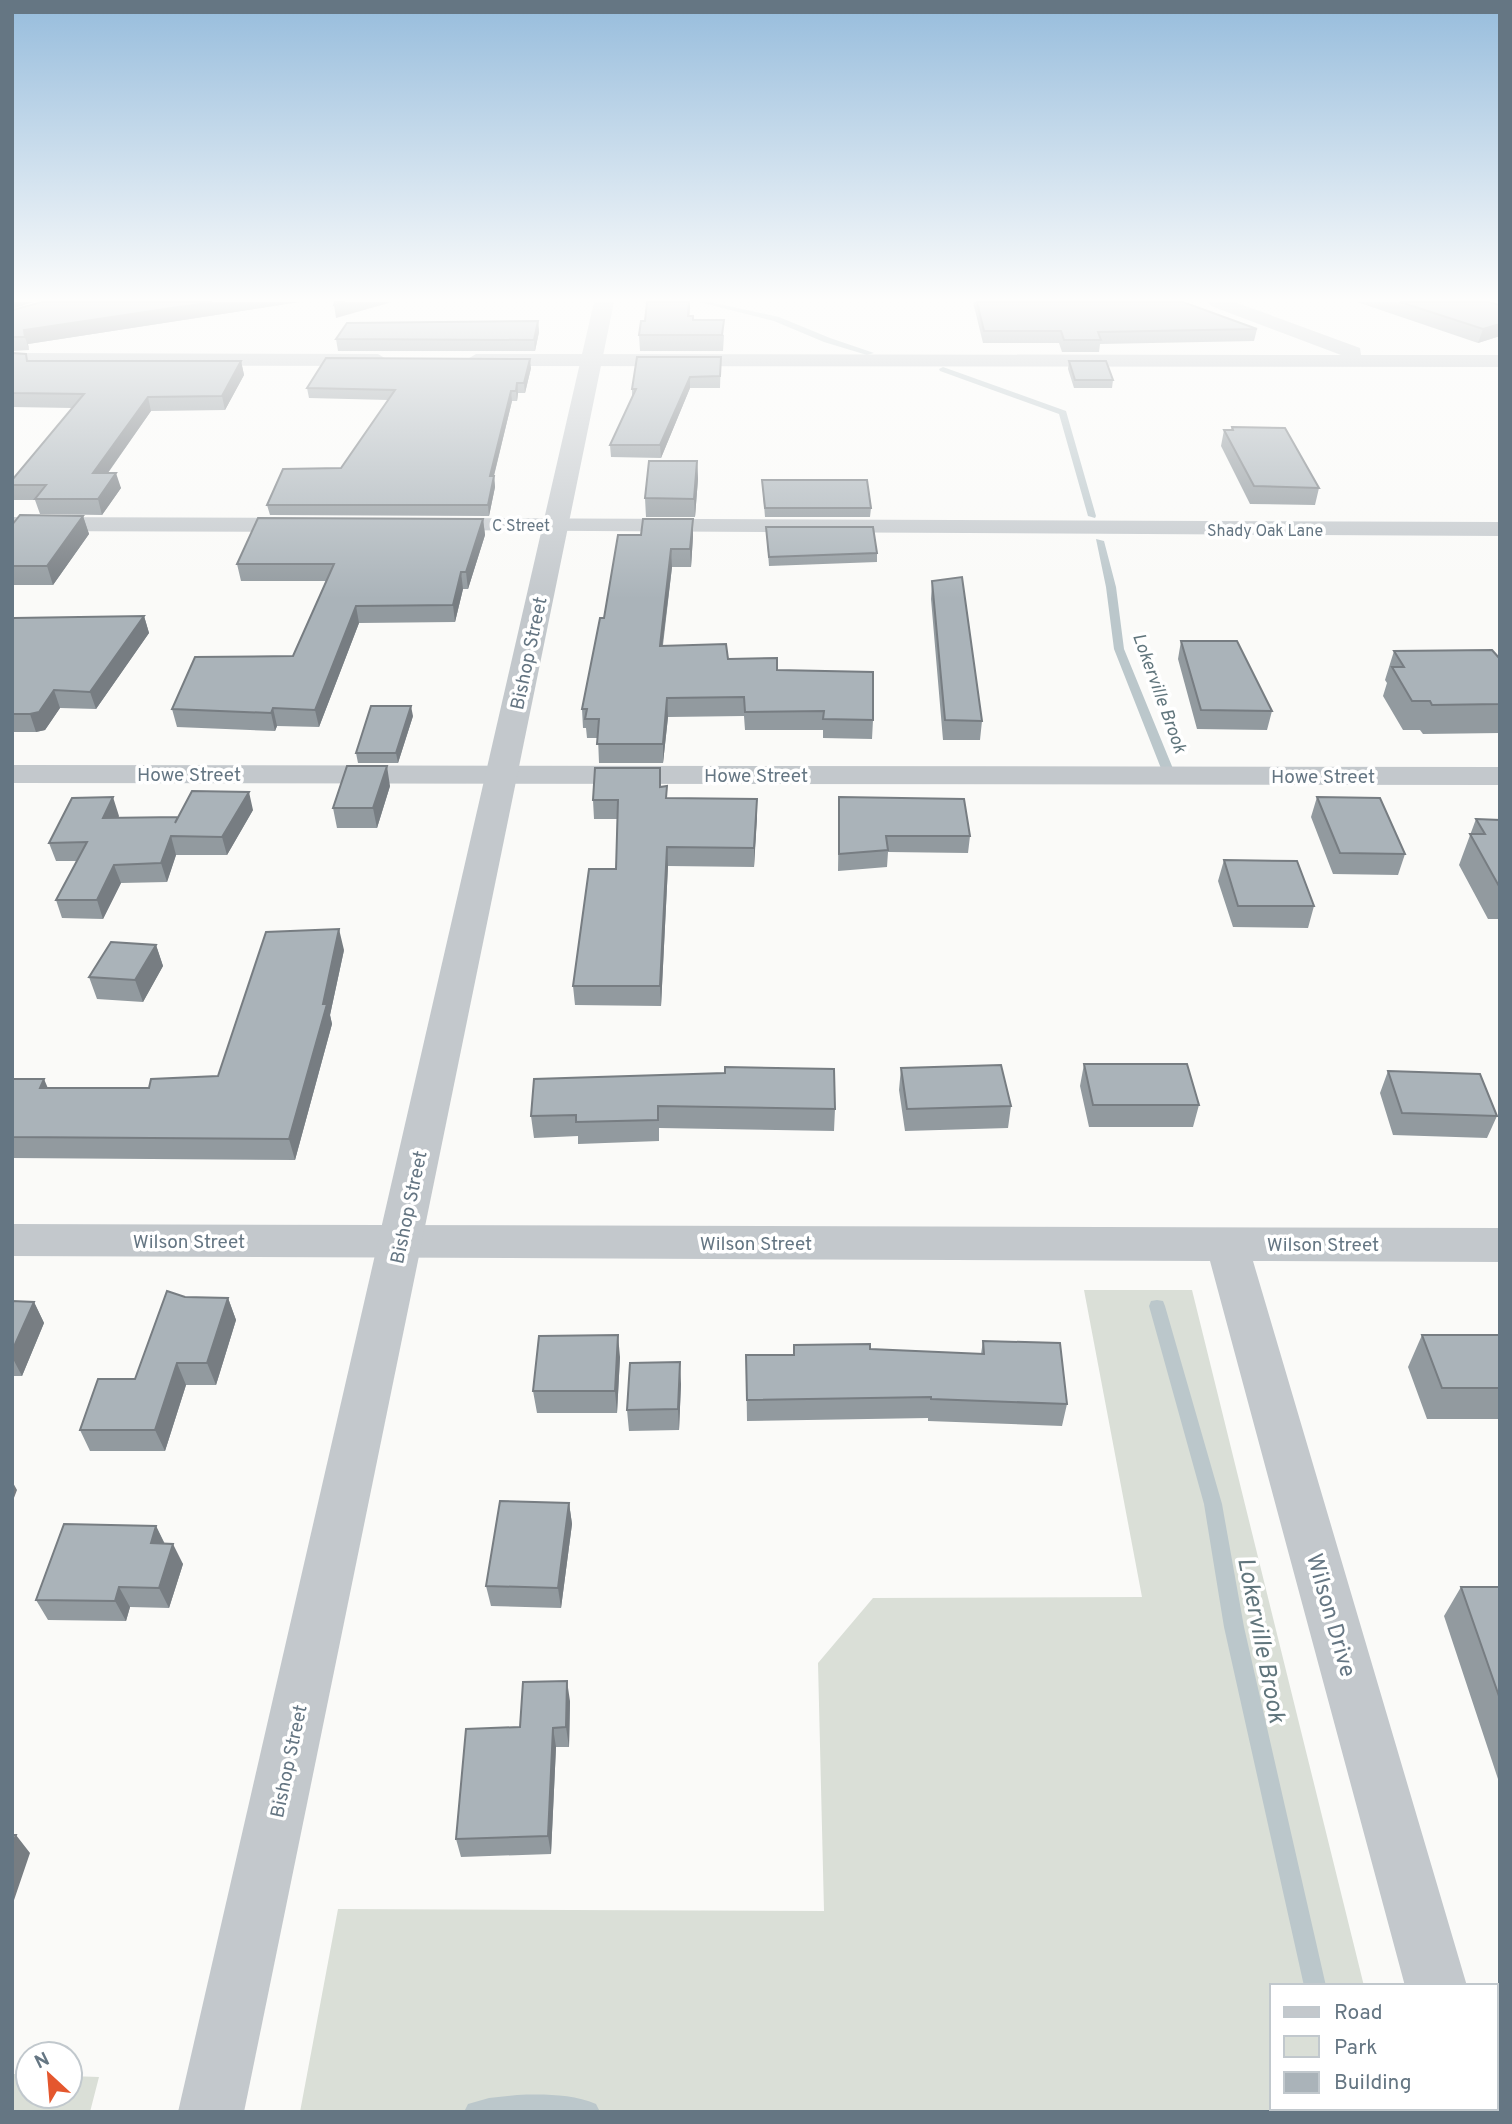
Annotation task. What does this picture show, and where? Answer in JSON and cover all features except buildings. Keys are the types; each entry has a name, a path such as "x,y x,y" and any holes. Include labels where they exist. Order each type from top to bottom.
{"street":[{"name":"Bishop Street","path":"211,2112 583,401"},
{"path":"12,524 333,525"},
{"name":"C Street","path":"402,525 1031,528"},
{"name":"Shady Oak Lane","path":"1031,528 1500,529"},
{"name":"Howe Street","path":"12,774 1500,776"},
{"name":"Wilson Street","path":"12,1240 1500,1245"},
{"name":"Wilson Drive","path":"1227,1244 1435,1984"}],"green space":[{"path":"1084,1290 1192,1290 1364,1984 1270,1984 1270,2110 1395,2112 300,2112 338,1909 824,1911 818,1663 873,1598 1142,1597"},
{"path":"12,2074 14,2110 84,2110 84,2076 99,2077 90,2112 12,2112"}],"waterway":[{"name":"Lokerville Brook","path":"1028,401 1063,413 1092,516"},
{"name":"Lokerville Brook","path":"1099,541 1111,587 1119,649 1170,776"},
{"name":"Lokerville Brook","path":"1157,1306 1213,1504 1234,1627 1315,1984"},
{"path":"476,2112 532,2106 588,2112"}]}
